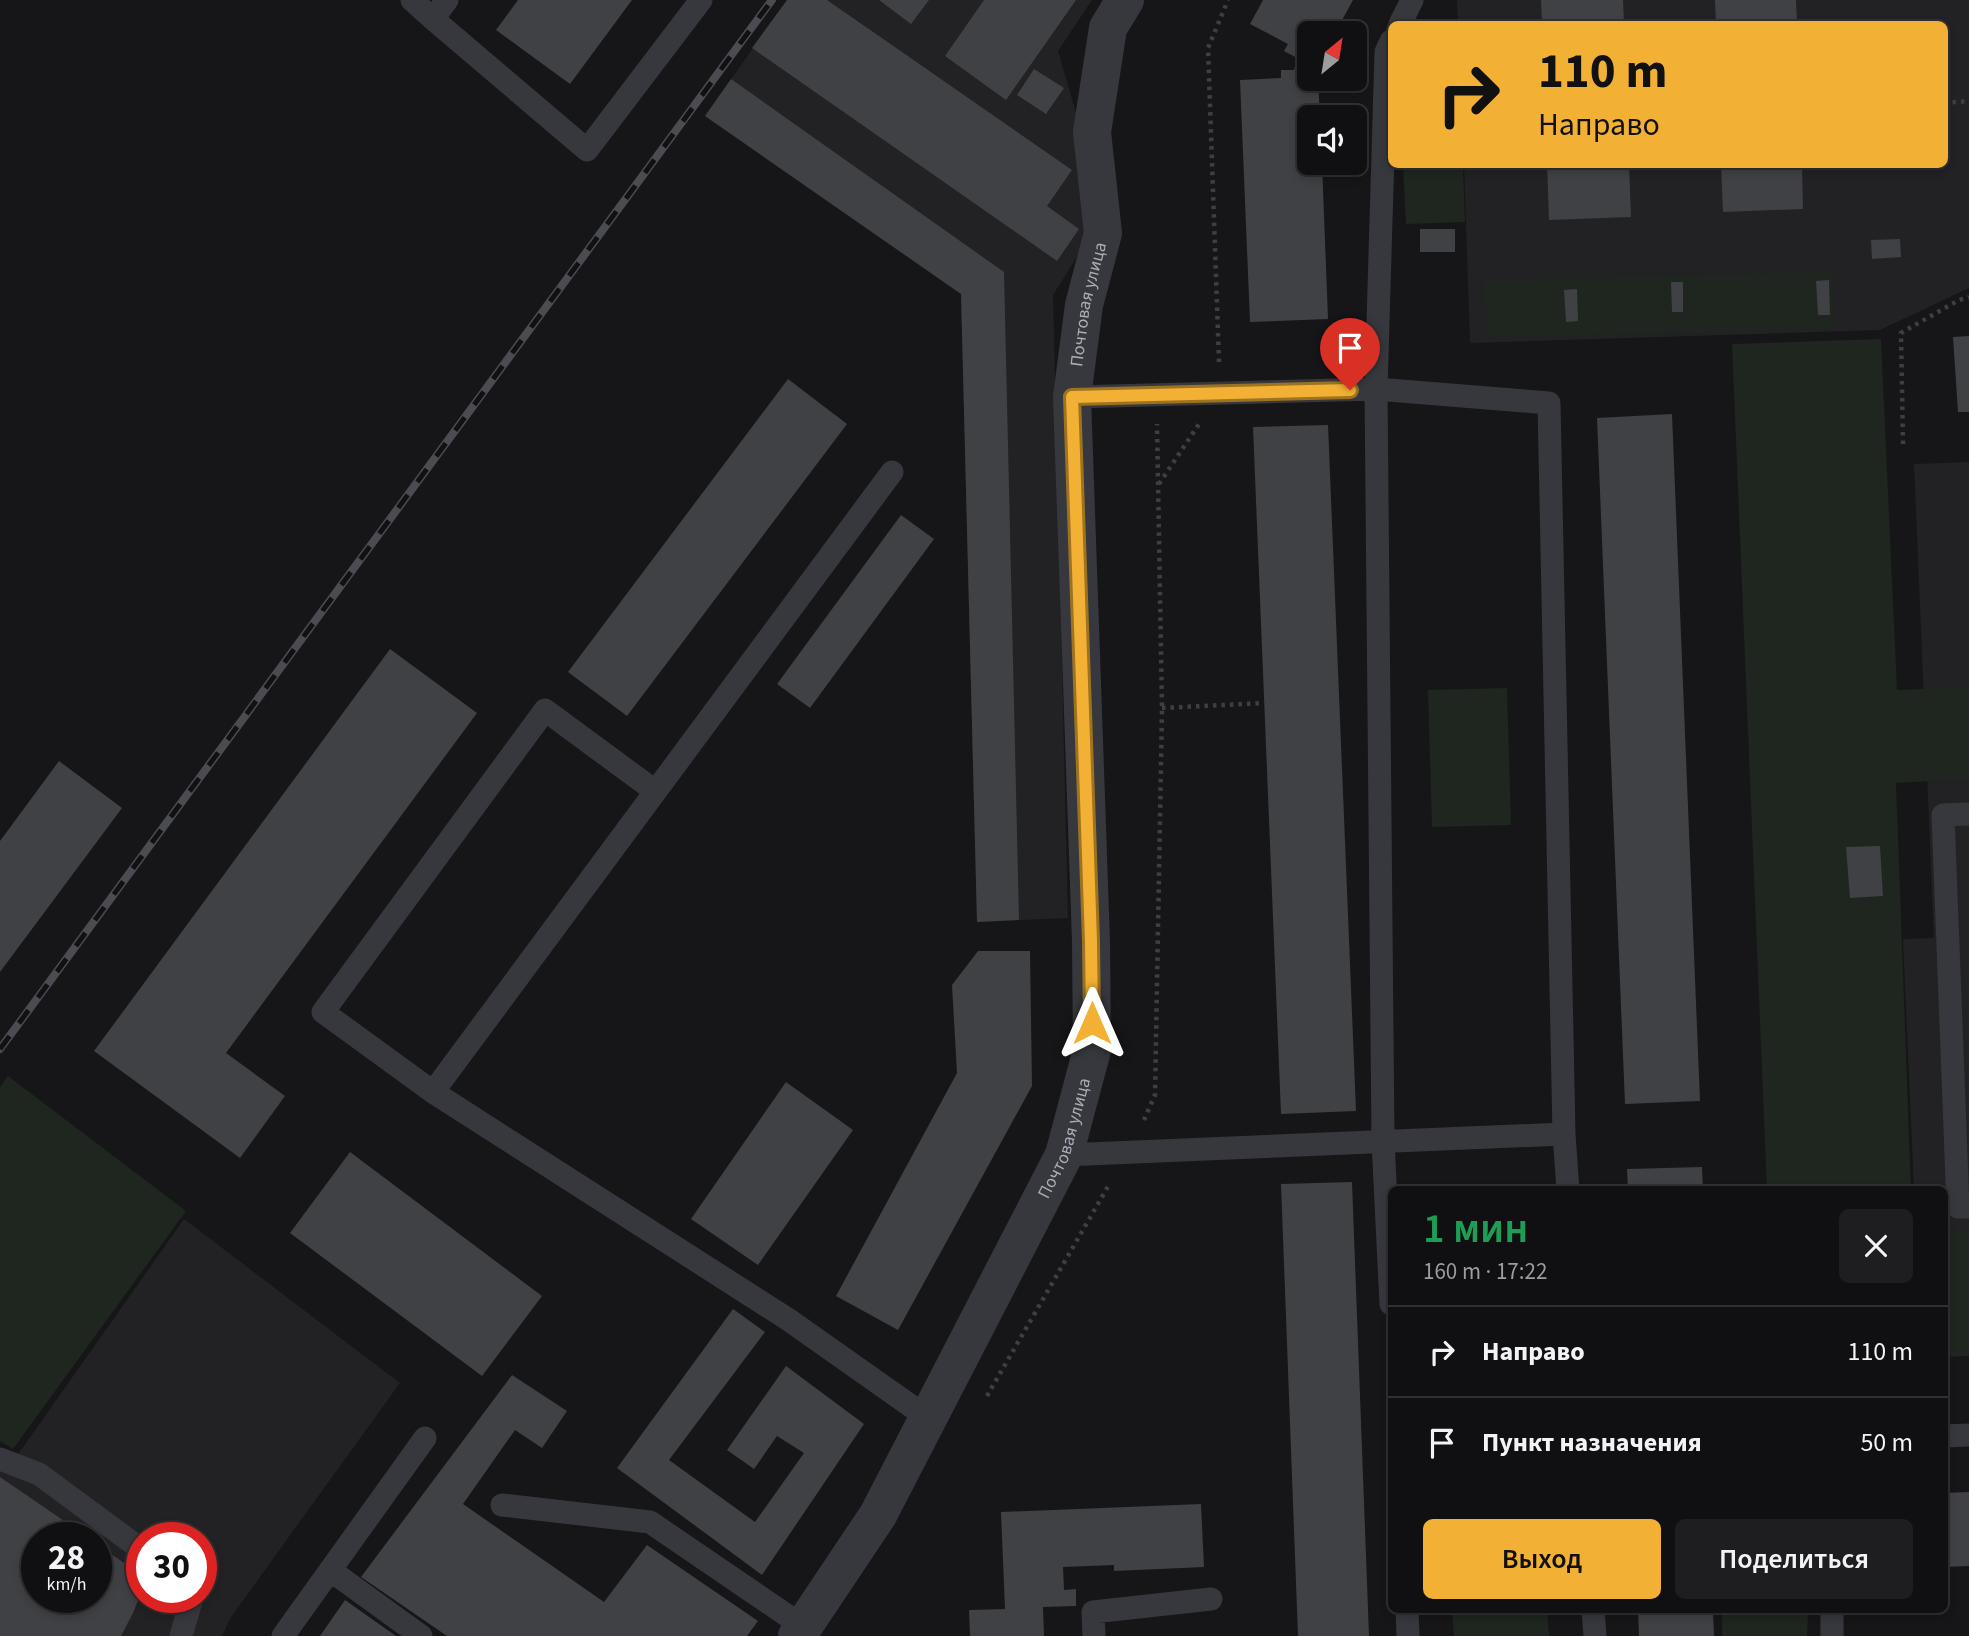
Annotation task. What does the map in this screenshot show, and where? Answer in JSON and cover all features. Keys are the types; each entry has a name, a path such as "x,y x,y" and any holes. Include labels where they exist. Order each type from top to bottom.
{"street":[{"name":"Почтовая улица","path":"801,1631 878,1515 1064,1155 1092,1050 1091,927 1072,397 1084,304 1103,233 1092,132 1108,28 1125,0"}],"lane":[{"path":"412,0 587,150 701,0"},
{"path":"433,19 447,0"},
{"path":"1402,21 1412,0"},
{"path":"1388,48 1376,390 1383,1141 1388,1243"},
{"path":"1072,397 1376,390 1549,403 1567,1186"},
{"path":"433,1093 892,471"},
{"path":"655,792 545,710 323,1012 433,1093 789,1320 928,1419"},
{"path":"1969,814 1943,816 1958,1208 1969,1207"},
{"path":"1064,1155 1564,1134"},
{"path":"1948,1436 1969,1436"},
{"path":"283,1636 425,1438"},
{"path":"0,1459 39,1474 126,1538"},
{"path":"502,1505 650,1522 801,1631"},
{"path":"330,1570 421,1636"},
{"path":"1094,1636 1093,1612 1211,1599"},
{"path":"181,1636 188,1613"},
{"path":"1407,1613 1408,1636"},
{"path":"1593,1613 1595,1636"},
{"path":"1832,1613 1832,1636"}],"path":[{"path":"1159,484 1220,392 1208,48 1228,0"},
{"path":"1948,103 1969,101"},
{"path":"1903,444 1900,333 1969,297"},
{"path":"1163,708 1264,703"}],"shaded area":[{"path":"787,0 1092,0 1058,51 1105,212 1053,295 1068,918 977,922 961,294 705,116"},
{"path":"1457,0 1969,0 1969,288 1880,330 1470,343 1464,168 1948,168 1948,21 1458,21"},
{"path":"1403,168 1463,168 1465,222 1406,224"},
{"path":"1832,272 1834,329 1486,337 1484,280"},
{"path":"1881,339 1897,690 1969,687 1969,779 1896,783 1911,1186 1767,1186 1732,344"},
{"path":"1969,462 1969,1349 1948,1350 1948,1186 1914,1186 1903,939 1934,938 1914,464"},
{"path":"1507,688 1511,825 1432,827 1428,690"},
{"path":"8,1076 186,1211 13,1449 0,1441 0,1087"},
{"path":"184,1219 400,1383 231,1617 222,1636 0,1636 0,1453 14,1460"},
{"path":"1969,1232 1969,1356 1948,1357 1948,1233"},
{"path":"1452,1613 1547,1613 1549,1636 1454,1636"},
{"path":"1722,1613 1808,1613 1807,1636 1722,1636"}],"building":[{"path":"518,0 632,0 570,84 496,30"},
{"path":"787,0 827,0 1072,170 1047,206 1079,229 1057,261 752,48"},
{"path":"879,0 929,0 911,24"},
{"path":"984,0 1076,0 1006,100 945,56"},
{"path":"1263,0 1353,0 1342,21 1297,21 1297,58 1284,51 1288,44 1250,24"},
{"path":"1541,0 1623,0 1624,21 1542,21"},
{"path":"1715,0 1796,0 1797,21 1716,21"},
{"path":"1297,58 1297,91 1319,91 1319,105 1297,105 1297,175 1322,175 1328,319 1250,322 1240,80 1281,78 1281,70 1294,70"},
{"path":"1034,69 1064,88 1046,114 1017,95"},
{"path":"731,79 1004,272 1019,920 977,922 961,294 705,116"},
{"path":"1547,168 1629,168 1631,217 1549,220"},
{"path":"1721,168 1802,168 1803,209 1723,212"},
{"path":"1420,229 1455,229 1455,252 1420,252"},
{"path":"1900,239 1901,257 1872,259 1871,240"},
{"path":"1829,280 1830,315 1818,315 1816,281"},
{"path":"1671,282 1683,282 1683,312 1672,312"},
{"path":"1577,289 1578,321 1566,322 1564,290"},
{"path":"1969,336 1969,412 1958,412 1953,337"},
{"path":"788,379 847,424 627,716 568,672"},
{"path":"1672,414 1700,1101 1625,1104 1597,418"},
{"path":"1328,425 1356,1111 1281,1114 1253,427"},
{"path":"901,515 934,539 810,708 777,684"},
{"path":"390,649 477,713 226,1053 285,1096 240,1158 94,1051"},
{"path":"59,761 122,808 0,972 0,841"},
{"path":"1880,846 1883,896 1850,898 1846,847"},
{"path":"978,951 1030,951 1032,1086 898,1330 836,1296 957,1073 952,985"},
{"path":"786,1082 853,1130 758,1265 691,1219"},
{"path":"350,1152 542,1296 482,1376 290,1233"},
{"path":"1702,1167 1703,1186 1628,1186 1627,1169"},
{"path":"1352,1182 1369,1636 1298,1636 1281,1184"},
{"path":"733,1309 765,1332 669,1460 755,1522 804,1453 777,1436 754,1469 727,1450 786,1366 864,1424 762,1575 617,1468"},
{"path":"512,1375 567,1411 542,1448 515,1430 463,1504 604,1602 647,1545 758,1621 747,1636 447,1636 361,1577"},
{"path":"0,1477 66,1522 21,1522 21,1613 112,1613 112,1555 126,1564 126,1613 133,1613 121,1636 0,1636"},
{"path":"1969,1492 1969,1566 1948,1567 1948,1493"},
{"path":"1201,1504 1204,1567 1114,1571 1114,1565 1063,1567 1064,1590 1076,1589 1076,1606 1043,1607 1044,1636 970,1636 969,1610 1005,1609 1001,1512"},
{"path":"345,1600 396,1636 320,1636"},
{"path":"1638,1613 1713,1613 1714,1636 1639,1636"}],"railway":[{"path":"0,1049 772,0"}],"route":[{"path":"1092,1023 1072,397 1350,390"}]}
